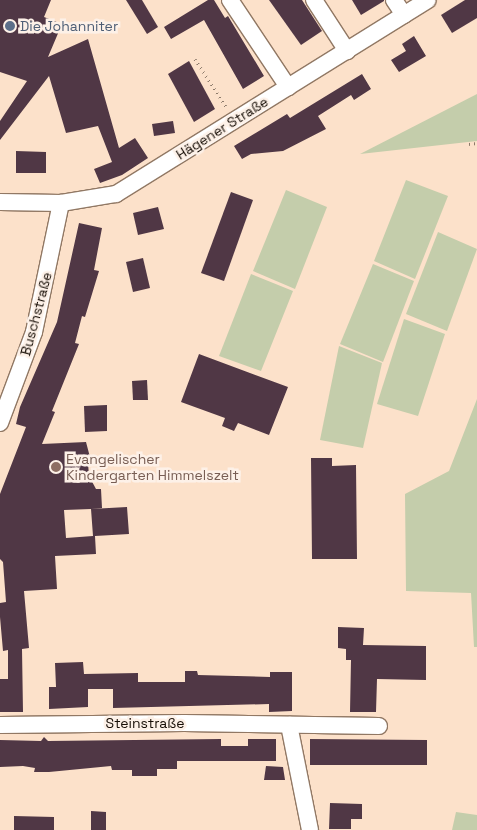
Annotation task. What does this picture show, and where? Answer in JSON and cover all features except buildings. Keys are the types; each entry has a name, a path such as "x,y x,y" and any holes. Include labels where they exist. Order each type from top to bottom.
{"street":[{"path":"230,0 246,19 288,87"},
{"path":"314,0 347,51"},
{"path":"394,0 404,15"},
{"name":"Hägener Straße","path":"0,202 94,200 116,194 428,0"},
{"name":"Buschstraße","path":"0,423 34,332 61,202"},
{"name":"Steinstraße","path":"0,724 380,726"},
{"path":"289,725 310,830"}],"path":[{"path":"195,59 235,120"},
{"path":"469,144 477,143"}],"green space":[{"path":"477,94 477,141 360,154"},
{"path":"406,180 448,196 415,279 374,261"},
{"path":"286,190 327,207 295,289 253,271"},
{"path":"438,232 477,249 447,331 406,314"},
{"path":"373,264 414,281 383,362 340,344"},
{"path":"251,274 293,291 261,371 219,356"},
{"path":"404,319 445,334 418,416 377,404"},
{"path":"339,346 382,363 363,448 320,440"},
{"path":"477,399 477,647 474,647 471,593 406,591 405,494 449,471"},
{"path":"456,812 477,815 477,830 452,830"}],"place":[{"name":"Die Johanniter","path":"10,26"},
{"name":"Evangelischer Kindergarten Himmelszelt","path":"56,467"}]}
